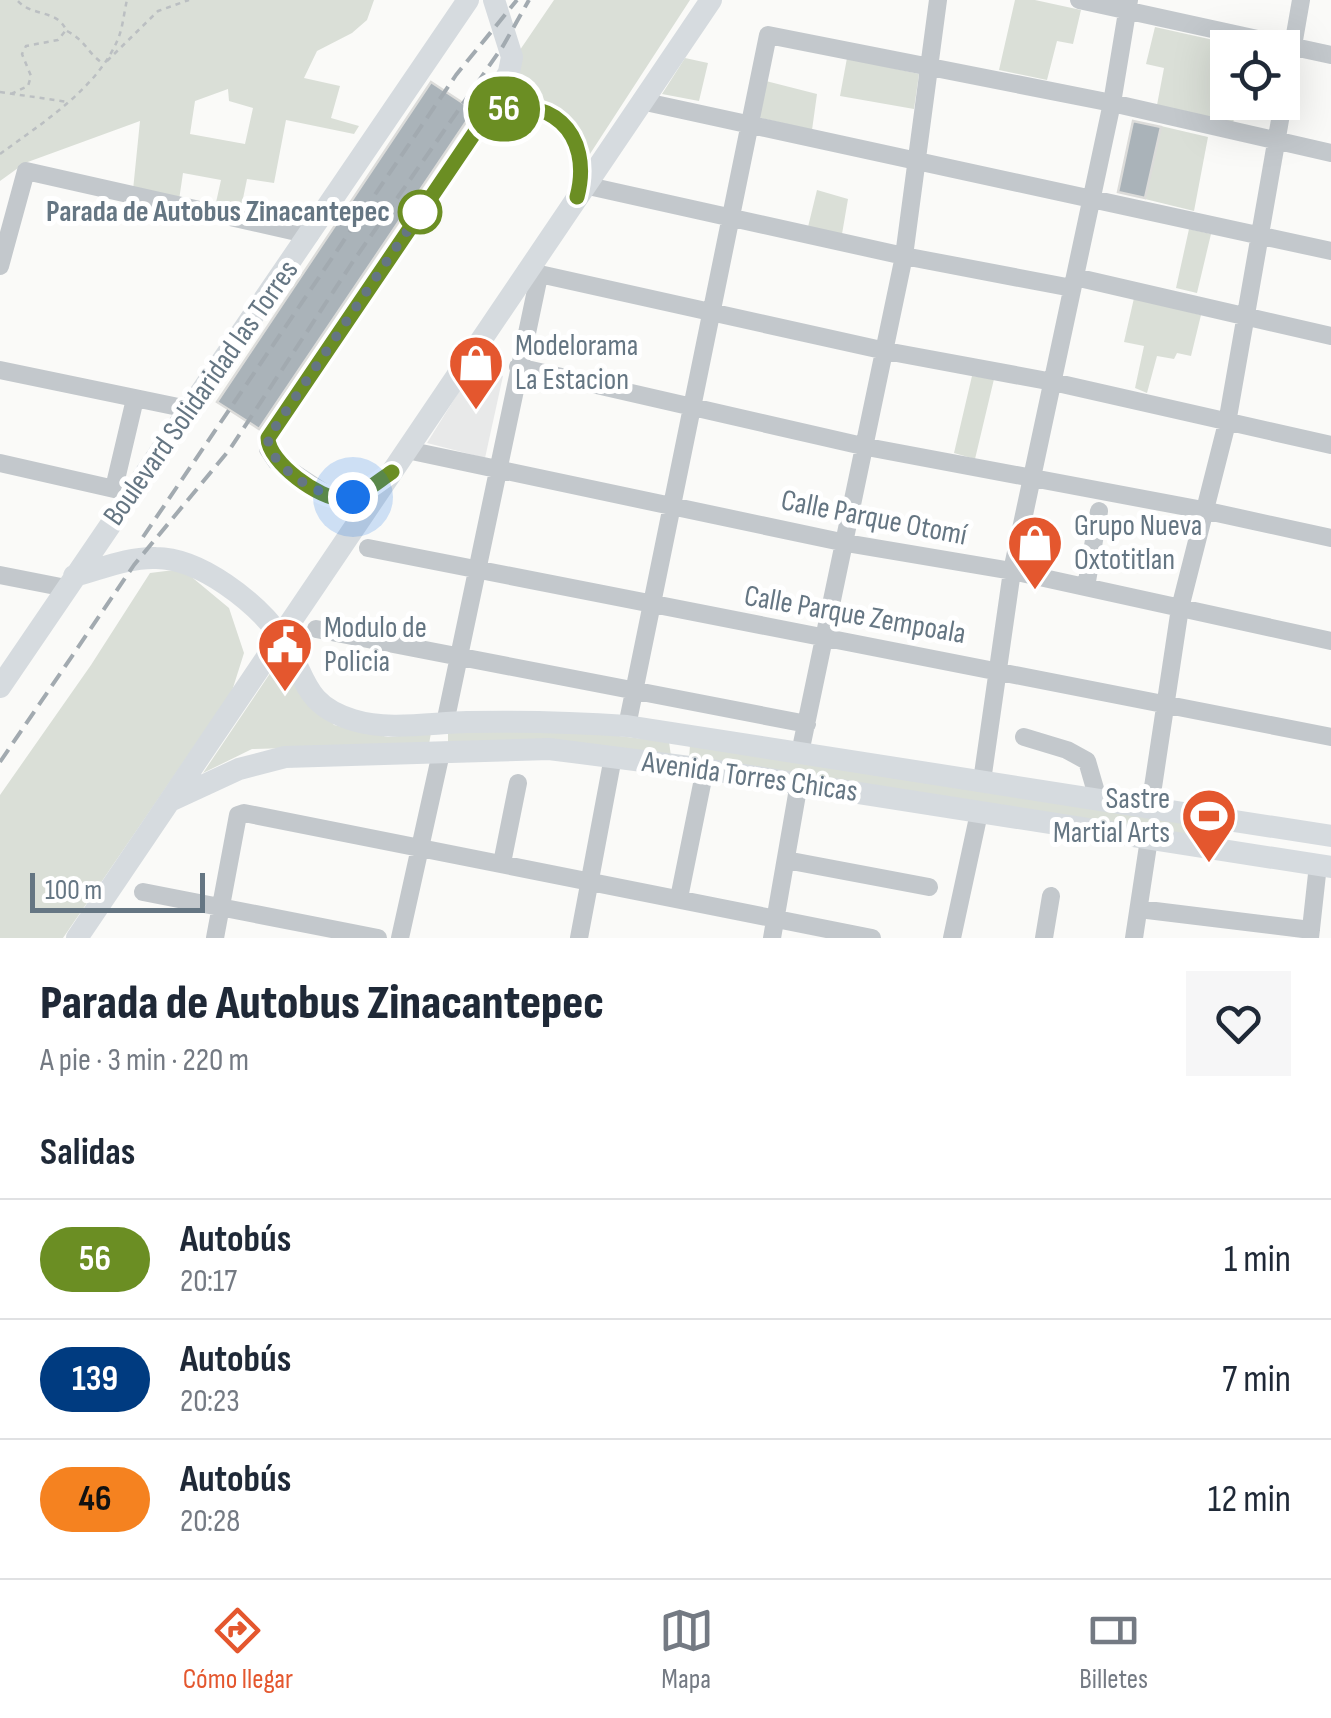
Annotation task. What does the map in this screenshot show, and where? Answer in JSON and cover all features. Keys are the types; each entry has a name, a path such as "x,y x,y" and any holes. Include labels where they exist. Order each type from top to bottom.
{"main road":[{"name":"Boulevard Solidaridad las Torres","path":"4,673 70,582 123,490 188,410 468,0"},
{"path":"486,116 509,72 512,57 494,0"},
{"path":"77,938 407,450 532,273 581,191 711,0"},
{"path":"70,582 137,558 174,559 208,573 236,593 282,638"},
{"name":"Avenida Torres Chicas","path":"282,638 305,686 335,714 376,724 544,720 627,726 1098,800 1330,830"},
{"path":"442,753 440,738 445,723"},
{"path":"678,765 685,746 682,735"},
{"name":"Avenida Torres Chicas","path":"172,800 239,769 285,757 549,749 798,783 1325,866"},
{"path":"1210,848 1218,831 1214,817"},
{"path":"1247,853 1241,838 1252,822"}],"street":[{"path":"800,753 904,256 938,0"},
{"path":"1079,0 1129,5 1227,30"},
{"path":"1297,30 1302,0"},
{"path":"982,780 1012,571 1129,5"},
{"path":"627,726 767,36 1112,102 1331,153"},
{"path":"1300,48 1331,55"},
{"path":"642,101 1331,251"},
{"path":"392,472 353,497 332,498 276,461 268,448 268,438 486,116 503,109 541,110 558,120 572,136 580,155 581,191 904,256 1246,316 1331,336"},
{"path":"1150,807 1180,608 1228,423 1282,120"},
{"path":"0,266 28,171 310,235"},
{"path":"445,723 518,367 532,273 886,350 1054,382 1331,445"},
{"path":"518,367 866,447 1331,538"},
{"path":"0,370 188,410"},
{"path":"0,463 123,490 134,398"},
{"name":"Calle Parque Otomí","path":"407,450 846,543 1012,571 1331,641"},
{"path":"1086,587 1099,510"},
{"name":"Calle Parque Zempoala","path":"368,548 998,669 1331,738"},
{"path":"0,576 70,582"},
{"path":"316,629 807,724"},
{"path":"1024,737 1067,750 1087,761 1098,800"},
{"path":"400,938 442,753"},
{"path":"578,938 613,757"},
{"path":"679,898 705,769"},
{"path":"502,863 518,783"},
{"path":"772,938 798,783"},
{"path":"215,938 238,816 244,813 872,938"},
{"path":"952,938 979,813"},
{"path":"1134,938 1149,839"},
{"path":"786,860 929,887"},
{"path":"1139,909 1311,934 1325,866"},
{"path":"143,892 378,938"},
{"path":"1044,938 1051,896"}],"path":[{"path":"17,0 30,11 55,16 103,64"},
{"path":"0,154 69,102 103,64 118,39 127,0"},
{"path":"103,64 158,11 189,0"},
{"path":"11,94 28,86 30,76 22,54 26,46 58,40 66,30"},
{"path":"0,92 69,102"}],"shaded area":[{"path":"0,0 374,0 367,20 352,33 317,51 304,78 340,86 331,118 359,126 354,134 286,120 274,183 247,179 240,213 215,207 221,180 183,173 179,200 133,190 140,121 25,163 0,181","holes":["228,89 229,101 253,108 245,144 190,134 195,101"]},
{"path":"554,0 690,0 588,157 572,119 538,97 488,97"},
{"path":"1015,0 1081,10 1073,44 1057,41 1047,80 999,70"},
{"path":"1155,27 1210,39 1210,118 1157,105 1164,68 1146,64"},
{"path":"685,58 708,63 699,101 662,94"},
{"path":"847,58 919,74 914,109 840,96"},
{"path":"762,80 817,94 812,130 757,117"},
{"path":"1161,126 1208,137 1194,211 1145,199"},
{"path":"817,190 848,199 842,234 808,227"},
{"path":"1189,229 1211,234 1197,293 1176,288"},
{"path":"1134,298 1201,315 1191,356 1157,356 1147,393 1135,388 1144,346 1124,342"},
{"path":"473,369 503,376 485,458 427,443"},
{"path":"972,376 994,379 975,459 954,453"},
{"path":"182,569 229,608 244,653 232,691 63,938 0,938 0,795 150,573"},
{"path":"281,657 334,725 388,737 431,733 429,744 252,749 203,773"},
{"path":"543,727 669,742 671,756 448,745 448,733"},
{"path":"690,745 1209,825 1208,840 689,760"}],"building":[{"path":"431,82 472,109 470,116 259,429 217,402"},
{"path":"1133,121 1161,127 1145,198 1118,192"}],"railway":[{"path":"143,537 456,75 517,0"},
{"path":"0,762 134,565 230,449 352,263 503,46 529,0"}],"bus line":[{"name":"56","path":"392,472 353,497 332,498 276,461 268,448 268,438 486,116 512,107 532,108 566,127 577,145 582,165 577,197"}],"place":[{"name":"Parada de Autobus Zinacantepec","path":"420,212"},
{"name":"Modelorama La Estacion","path":"476,412"},
{"name":"Grupo Nueva Oxtotitlan","path":"1035,592"},
{"name":"Modulo de Policia","path":"285,694"},
{"name":"Sastre Martial Arts","path":"1209,865"}],"route":[{"path":"353,497 325,495 280,465 270,453 268,438 420,212"}]}
